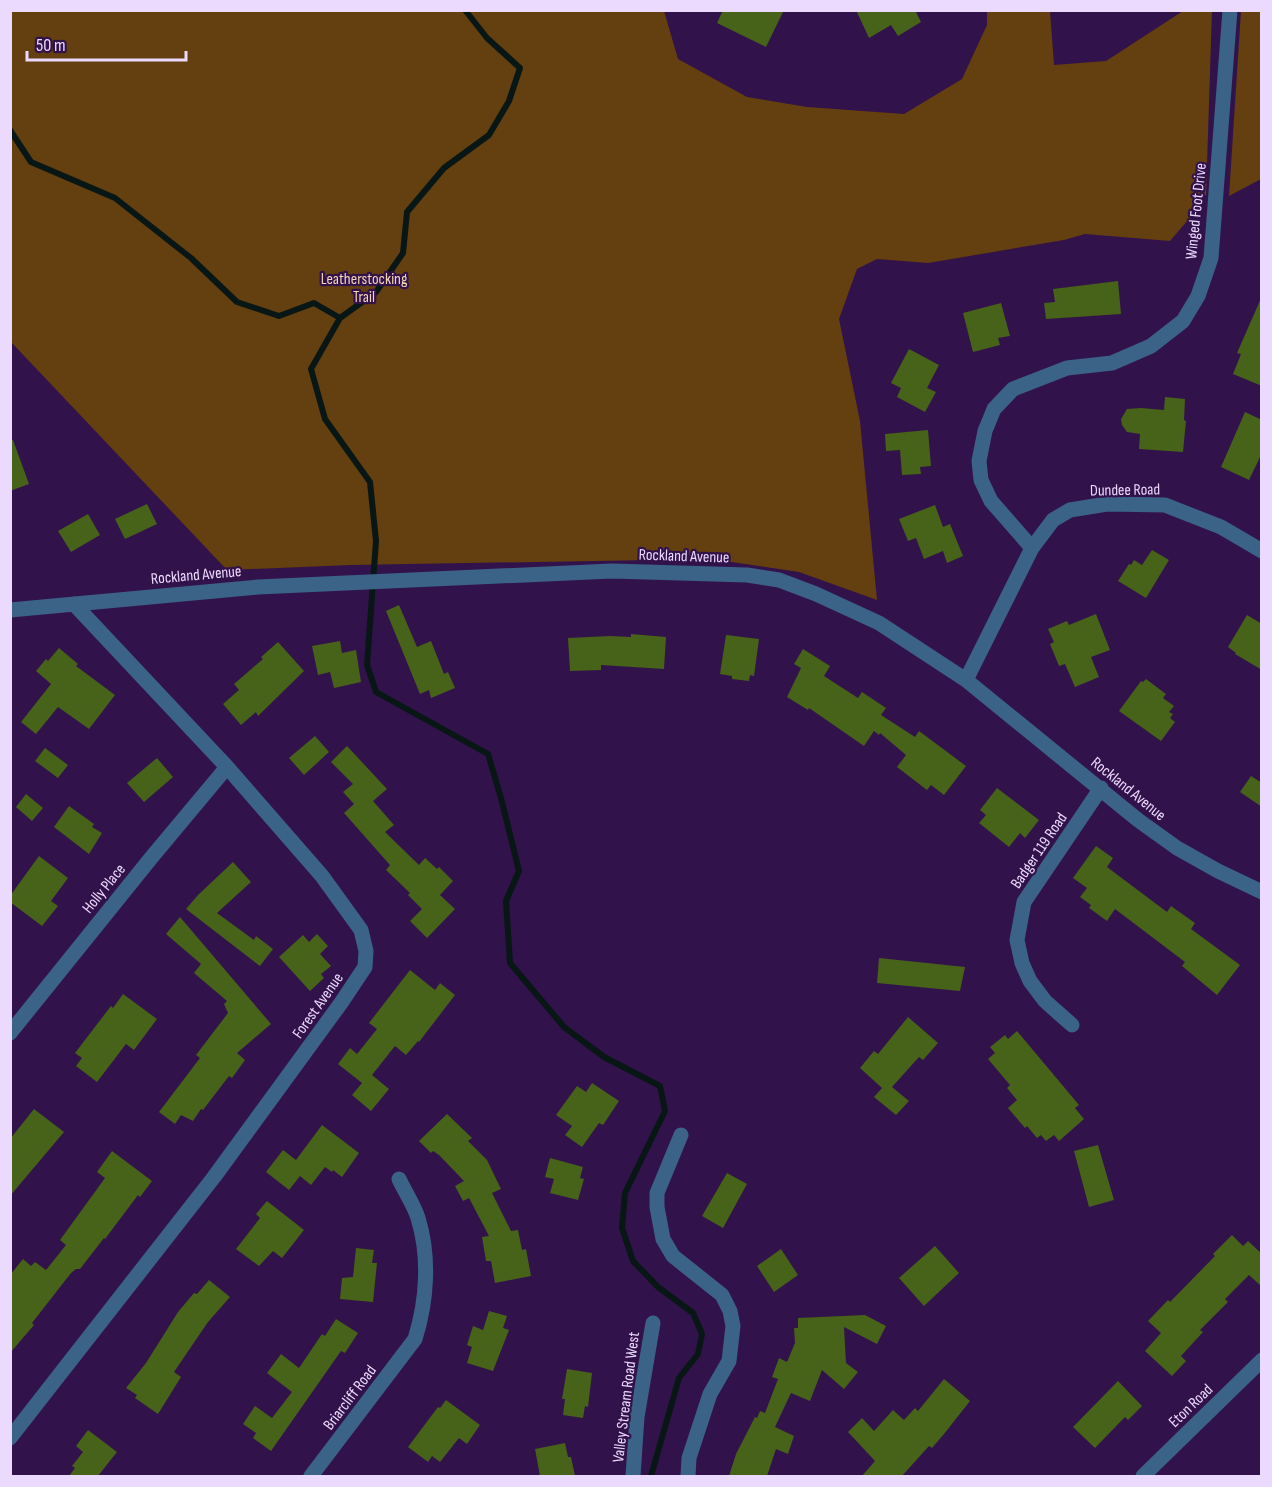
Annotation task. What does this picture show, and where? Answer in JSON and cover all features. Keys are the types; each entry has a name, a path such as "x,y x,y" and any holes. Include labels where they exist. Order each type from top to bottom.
{"street":[{"name":"Winged Foot Drive","path":"1032,548 991,501 981,480 979,460 984,431 994,409 1013,389 1066,368 1112,363 1151,346 1183,321 1198,296 1211,258 1230,10"},
{"name":"Dundee Road","path":"1032,548 1053,520 1070,510 1119,504 1165,505 1221,527 1261,548"},
{"path":"966,680 1032,548"},
{"name":"Rockland Avenue","path":"13,607 74,604 258,587 612,571 747,575 771,579 816,594 879,623 966,680 1138,820 1177,848 1262,892"},
{"name":"Forest Avenue","path":"10,1438 214,1177 365,967 366,951 361,930 322,876 226,767 74,604"},
{"name":"Holly Place","path":"10,1033 226,767"},
{"name":"Badger 119 Road","path":"1072,1025 1045,1001 1030,981 1022,963 1017,940 1024,902 1101,789"},
{"path":"681,1135 657,1192 663,1239 673,1256 722,1295 730,1311 733,1326 729,1360 711,1394 689,1458 688,1476"},
{"name":"Briarcliff Road","path":"311,1476 415,1339 422,1318 424,1248 417,1216 399,1179"},
{"name":"Valley Stream Road West","path":"633,1476 637,1417 652,1323"},
{"name":"Eton Road","path":"1143,1476 1262,1360"}],"green space":[{"name":"Leatherstocking Trail","path":"11,10 664,11 678,59 747,97 807,107 904,114 962,79 987,25 987,11 1050,11 1054,65 1106,61 1183,11 1212,11 1206,195 1195,199 1194,213 1170,241 1085,234 1064,240 928,263 877,259 857,269 839,319 860,421 877,600 799,572 711,559 351,565 227,570 11,342"},
{"path":"1241,11 1261,11 1261,179 1229,196"}],"building":[{"path":"723,10 784,10 766,47 717,23"},
{"path":"856,10 915,10 921,22 898,36 891,25 869,38"},
{"path":"1118,281 1121,314 1046,319 1044,303 1055,302 1053,289"},
{"path":"1262,296 1262,386 1233,374 1241,354 1237,353"},
{"path":"1001,303 1010,336 998,338 1000,345 973,352 963,313"},
{"path":"909,349 939,365 927,388 936,392 925,412 897,397 901,388 891,383"},
{"path":"1165,397 1185,399 1184,420 1186,421 1183,452 1139,449 1140,434 1127,432 1121,419 1127,409 1164,410"},
{"path":"1245,412 1262,420 1262,453 1249,480 1221,467"},
{"path":"928,430 931,466 920,467 921,474 902,475 900,450 886,451 885,434"},
{"path":"10,440 13,440 29,484 10,491"},
{"path":"147,504 157,524 125,539 115,519"},
{"path":"935,505 943,527 950,524 963,556 947,563 943,551 924,559 916,538 908,541 899,519"},
{"path":"88,514 100,535 71,552 58,531"},
{"path":"1152,550 1169,560 1146,598 1118,581 1129,564 1131,565 1134,560 1142,565"},
{"path":"399,605 417,647 431,641 444,674 448,672 455,688 431,698 429,690 420,694 386,611"},
{"path":"1096,614 1110,650 1091,657 1099,677 1075,687 1065,664 1059,666 1050,644 1054,642 1048,629 1067,621 1069,625"},
{"path":"1247,615 1262,624 1262,670 1235,654 1228,647"},
{"path":"631,634 666,637 664,669 601,665 601,670 570,671 568,638 631,637"},
{"path":"726,635 759,639 754,676 750,675 749,681 732,679 732,676 720,674"},
{"path":"340,641 342,653 356,650 361,682 334,688 330,672 318,675 312,646"},
{"path":"278,642 304,671 258,716 256,712 241,725 223,704 239,690 234,684 263,659 261,657"},
{"path":"59,648 78,664 76,666 115,695 89,729 58,707 36,734 21,722 51,684 36,671"},
{"path":"803,649 830,666 824,676 858,698 862,692 886,708 881,715 915,737 919,731 966,766 944,795 931,785 927,790 897,767 906,755 880,733 879,735 874,731 864,746 809,708 808,710 787,697 801,668 794,664"},
{"path":"1146,679 1166,694 1163,698 1174,706 1169,712 1173,714 1170,718 1175,722 1161,741 1119,711 1141,681"},
{"path":"315,736 329,752 304,775 289,758"},
{"path":"347,746 387,789 373,801 394,825 385,832 419,865 425,858 437,869 439,867 453,881 440,895 455,909 427,938 410,921 422,909 408,895 410,893 386,870 390,865 344,813 354,804 343,792 353,784 331,762"},
{"path":"45,748 68,765 58,778 35,761"},
{"path":"157,758 173,777 144,802 127,783"},
{"path":"1251,776 1262,783 1262,807 1240,792"},
{"path":"997,788 1039,820 1025,838 1020,833 1009,847 979,823 986,815 980,810"},
{"path":"26,794 43,808 32,821 16,807"},
{"path":"69,806 94,824 92,827 102,833 89,854 54,827"},
{"path":"1096,846 1113,858 1107,867 1167,912 1171,906 1195,923 1191,929 1240,965 1217,995 1182,966 1185,962 1115,909 1107,921 1089,908 1091,905 1080,897 1087,888 1073,878"},
{"path":"39,856 68,878 51,901 58,906 42,926 10,902 10,896"},
{"path":"233,862 251,882 217,913 254,940 256,936 273,949 260,966 186,909"},
{"path":"180,917 271,1024 237,1053 245,1060 193,1121 181,1115 175,1124 159,1112 200,1058 196,1055 228,1013 224,1004 227,1001 194,973 201,964 166,934"},
{"path":"317,934 328,946 320,954 331,966 321,974 324,978 310,991 279,957 303,935 309,942"},
{"path":"879,958 965,967 960,991 877,983"},
{"path":"410,970 435,990 440,983 455,995 419,1042 406,1055 395,1046 372,1075 389,1089 371,1111 352,1095 362,1083 338,1064 350,1048 357,1054 377,1029 369,1023"},
{"path":"123,994 157,1019 134,1050 126,1044 97,1082 76,1066 82,1058 75,1053"},
{"path":"908,1017 938,1043 923,1060 919,1057 892,1087 909,1101 896,1115 874,1097 882,1088 860,1068 874,1051 878,1054"},
{"path":"1017,1031 1079,1105 1075,1108 1084,1119 1059,1141 1054,1135 1046,1141 1041,1135 1037,1138 1027,1126 1025,1128 1008,1108 1017,1100 1007,1088 1010,1085 988,1059 995,1053 990,1047 1005,1035 1008,1039"},
{"path":"592,1083 619,1101 603,1125 599,1123 582,1147 565,1135 572,1126 556,1115 577,1086 586,1092"},
{"path":"34,1109 64,1132 10,1196 10,1139"},
{"path":"447,1114 472,1138 468,1141 487,1160 501,1189 492,1193 511,1231 518,1230 522,1250 526,1249 531,1276 495,1283 491,1261 486,1261 482,1237 489,1236 469,1198 463,1201 455,1186 464,1181 439,1155 433,1151 431,1153 419,1141"},
{"path":"322,1125 359,1153 342,1177 325,1167 311,1185 300,1176 289,1190 266,1172 283,1150 296,1160"},
{"path":"1098,1145 1114,1200 1089,1207 1074,1151"},
{"path":"112,1151 152,1181 140,1197 138,1195 80,1269 71,1273 32,1323 34,1325 10,1353 10,1275 23,1259 31,1266 35,1262 46,1270 66,1245 60,1240 105,1178 97,1172"},
{"path":"550,1158 583,1167 580,1178 584,1179 578,1200 550,1193 554,1179 545,1177"},
{"path":"727,1173 747,1184 723,1228 702,1216"},
{"path":"267,1201 304,1230 282,1258 273,1251 259,1266 236,1249 260,1218 256,1214"},
{"path":"1232,1235 1243,1246 1248,1241 1262,1254 1262,1287 1249,1275 1225,1299 1228,1302 1200,1330 1203,1332 1181,1356 1186,1361 1172,1376 1145,1351 1161,1333 1148,1321 1215,1256 1213,1254"},
{"path":"935,1246 959,1273 924,1306 899,1278"},
{"path":"356,1248 374,1250 372,1263 377,1263 373,1302 340,1299 342,1278 353,1277"},
{"path":"781,1249 798,1275 774,1292 757,1266"},
{"path":"209,1280 230,1297 208,1322 174,1372 181,1377 158,1414 135,1398 137,1395 126,1388 146,1363 178,1312"},
{"path":"489,1311 507,1316 503,1328 509,1330 493,1371 467,1363 472,1347 467,1345 473,1326 483,1330"},
{"path":"865,1315 886,1326 877,1344 844,1327 846,1363 858,1372 844,1389 822,1370 810,1401 791,1393 775,1427 794,1436 788,1454 776,1449 767,1476 729,1476 736,1454 755,1417 757,1418 760,1411 765,1413 778,1379 772,1377 779,1358 787,1362 795,1343 794,1328 798,1328 798,1318"},
{"path":"336,1319 358,1333 345,1353 341,1351 271,1451 253,1438 256,1433 243,1424 255,1406 272,1418 292,1392 267,1373 281,1354 299,1368 322,1334 325,1336"},
{"path":"567,1369 592,1373 588,1407 585,1406 583,1418 563,1415 565,1399 562,1399"},
{"path":"944,1379 970,1401 944,1434 932,1448 929,1446 902,1476 862,1476 875,1461 848,1432 862,1418 874,1431 893,1410 904,1420 915,1408 918,1411"},
{"path":"1118,1381 1142,1406 1128,1420 1125,1417 1095,1448 1073,1427"},
{"path":"446,1400 480,1425 467,1444 459,1438 440,1462 432,1456 428,1462 408,1447 438,1407 440,1408"},
{"path":"88,1430 117,1452 98,1476 69,1476 75,1468 72,1466 83,1452 76,1446"},
{"path":"565,1443 575,1476 540,1476 535,1449"}],"waterway":[{"path":"465,10 487,38 520,68 509,101 489,135 444,168 407,212 403,253 376,292 340,318 311,369 325,419 370,482 376,541 367,665 376,692 488,754 519,871 506,901 510,963 564,1027 604,1057 660,1086 665,1111 625,1193 622,1228 633,1261 658,1287 693,1313 702,1334 698,1354 679,1378 651,1476"},
{"path":"10,130 31,162 115,198 191,258 237,302 279,316 314,303 340,318"}]}
